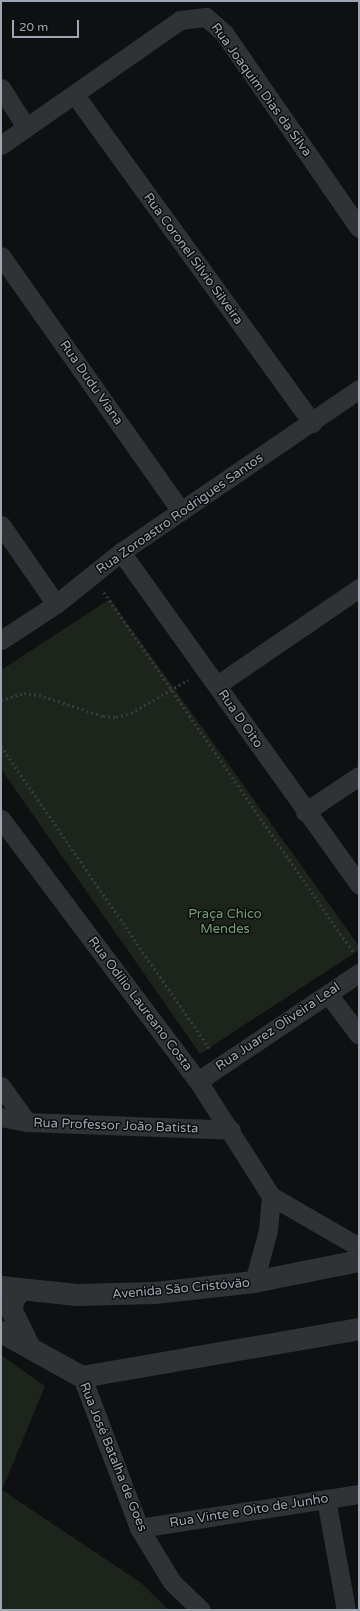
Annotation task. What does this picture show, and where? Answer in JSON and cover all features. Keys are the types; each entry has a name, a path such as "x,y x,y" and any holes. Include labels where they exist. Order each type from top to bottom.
{"street":[{"name":"Rua Joaquim Dias da Silva","path":"1,145 75,95 180,20 191,16 210,19 359,228"},
{"path":"1,88 26,127"},
{"name":"Rua Coronel Silvio Silveira","path":"75,95 312,423"},
{"name":"Rua Dudu Viana","path":"1,256 181,511"},
{"name":"Rua Zoroastro Rodrigues Santos","path":"1,640 56,604 121,552 312,423 359,389"},
{"path":"1,525 56,604"},
{"name":"Rua D Oito","path":"121,552 217,685 305,812 359,885"},
{"path":"217,685 359,588"},
{"path":"305,812 359,776"},
{"name":"Rua Odílio Laureano Costa","path":"1,818 198,1081 231,1130 271,1196"},
{"name":"Rua Juarez Oliveira Leal","path":"198,1081 359,973"},
{"path":"328,994 359,1034"},
{"path":"1,1086 27,1122"},
{"name":"Rua Professor João Batista","path":"1,1117 27,1122 231,1130"},
{"path":"254,1282 268,1230 271,1196 359,1248"},
{"name":"Avenida São Cristóvão","path":"11,1289 119,1295 254,1282 359,1262"},
{"path":"11,1289 13,1300 12,1312 31,1349"},
{"path":"82,1377 359,1329"},
{"name":"Rua José Batalha de Goes","path":"1,1332 82,1377 139,1528 172,1582 201,1610"},
{"name":"Rua Vinte e Oito de Junho","path":"139,1528 359,1494"},
{"path":"326,1499 346,1610"}],"path":[{"path":"92,575 359,959"},
{"path":"1,700 24,693 39,695 103,716 116,717 131,713 172,691 205,669"},
{"path":"1,746 222,1066"}],"green space":[{"name":"Praça Chico Mendes","path":"110,599 359,946 359,950 200,1054 1,769 1,670"},
{"path":"1,1355 45,1386 2,1490 140,1582 169,1610 1,1610"}]}
